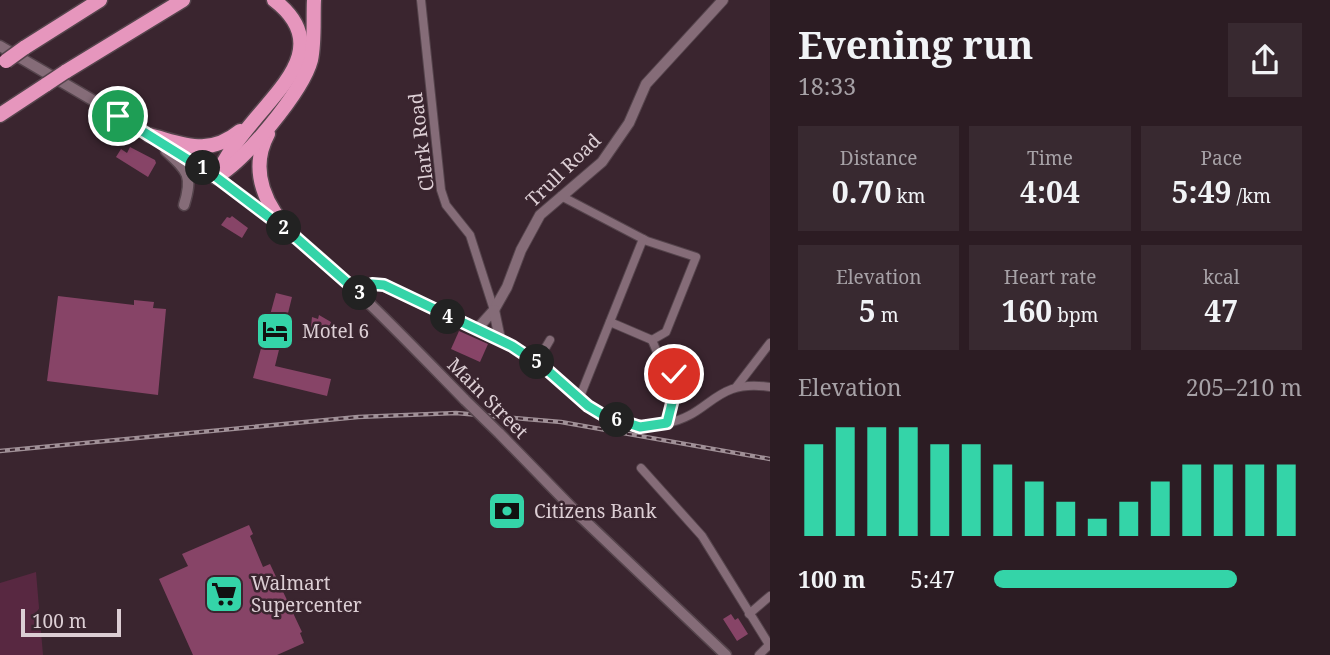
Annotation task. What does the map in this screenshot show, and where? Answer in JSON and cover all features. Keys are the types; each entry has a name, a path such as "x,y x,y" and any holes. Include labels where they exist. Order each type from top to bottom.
{"highway":[{"path":"3,63 100,0"},
{"path":"0,115 183,0"},
{"path":"150,19 194,0"},
{"path":"216,177 227,155 289,79 298,58 299,40 295,26 287,12 274,0"},
{"path":"216,177 238,161 278,116 301,83 309,65 314,0"},
{"path":"278,116 261,148 259,174 272,207 294,236"},
{"path":"149,135 194,147 217,146 231,139 257,117"}],"main road":[{"name":"Main Street","path":"0,46 216,177 294,236 360,294 582,518 726,655"},
{"path":"149,135 186,170 189,188 184,205"}],"street":[{"name":"Clark Road","path":"421,0 440,190 446,205 470,235 494,310"},
{"name":"Trull Road","path":"477,329 494,310 534,225 561,196 602,162 629,123 646,84 723,0"},
{"path":"561,196 643,239 696,257 666,332 652,340"},
{"path":"579,398 643,239"},
{"path":"360,294 371,285 380,284 477,329 537,362 603,415 640,427 682,418 737,386 749,384 770,387"},
{"path":"494,310 500,340"},
{"path":"610,322 652,340 657,352 674,374 673,399 667,423"},
{"path":"537,362 550,340"},
{"path":"737,386 770,343"},
{"path":"641,468 702,536 769,646 759,655"},
{"path":"749,614 770,596"}],"shaded area":[{"path":"36,572 43,655 0,655 0,583"}],"building":[{"path":"130,147 155,160 148,177 116,157 121,149 127,153"},
{"path":"232,216 248,228 242,238 221,225 227,217"},
{"name":"Motel 6","path":"276,293 292,297 275,366 331,379 327,396 253,378"},
{"path":"58,296 134,305 134,300 154,302 153,308 166,309 158,395 47,381"},
{"path":"319,315 331,322 325,339 310,336 312,317 318,319"},
{"path":"459,331 488,344 480,362 451,349"},
{"name":"Citizens Bank","path":"505,499 524,522 520,526 513,519 509,523 495,509"},
{"name":"Walmart Supercenter","path":"249,525 253,534 250,536 263,567 270,564 302,632 300,633 304,643 277,655 193,655 159,579 188,566 182,554"},
{"path":"731,614 735,620 738,618 748,634 737,641 723,619"}],"railway":[{"path":"0,451 358,417 456,413 561,422 770,459"}],"place":[{"name":"Motel 6","path":"275,331"},
{"name":"Citizens Bank","path":"507,511"},
{"name":"Walmart Supercenter","path":"224,594"}],"route":[{"path":"118,116 216,177 294,236 360,294 372,284 384,285 500,340 545,368 588,406 603,415 640,427 667,423 676,381 674,374"}]}
